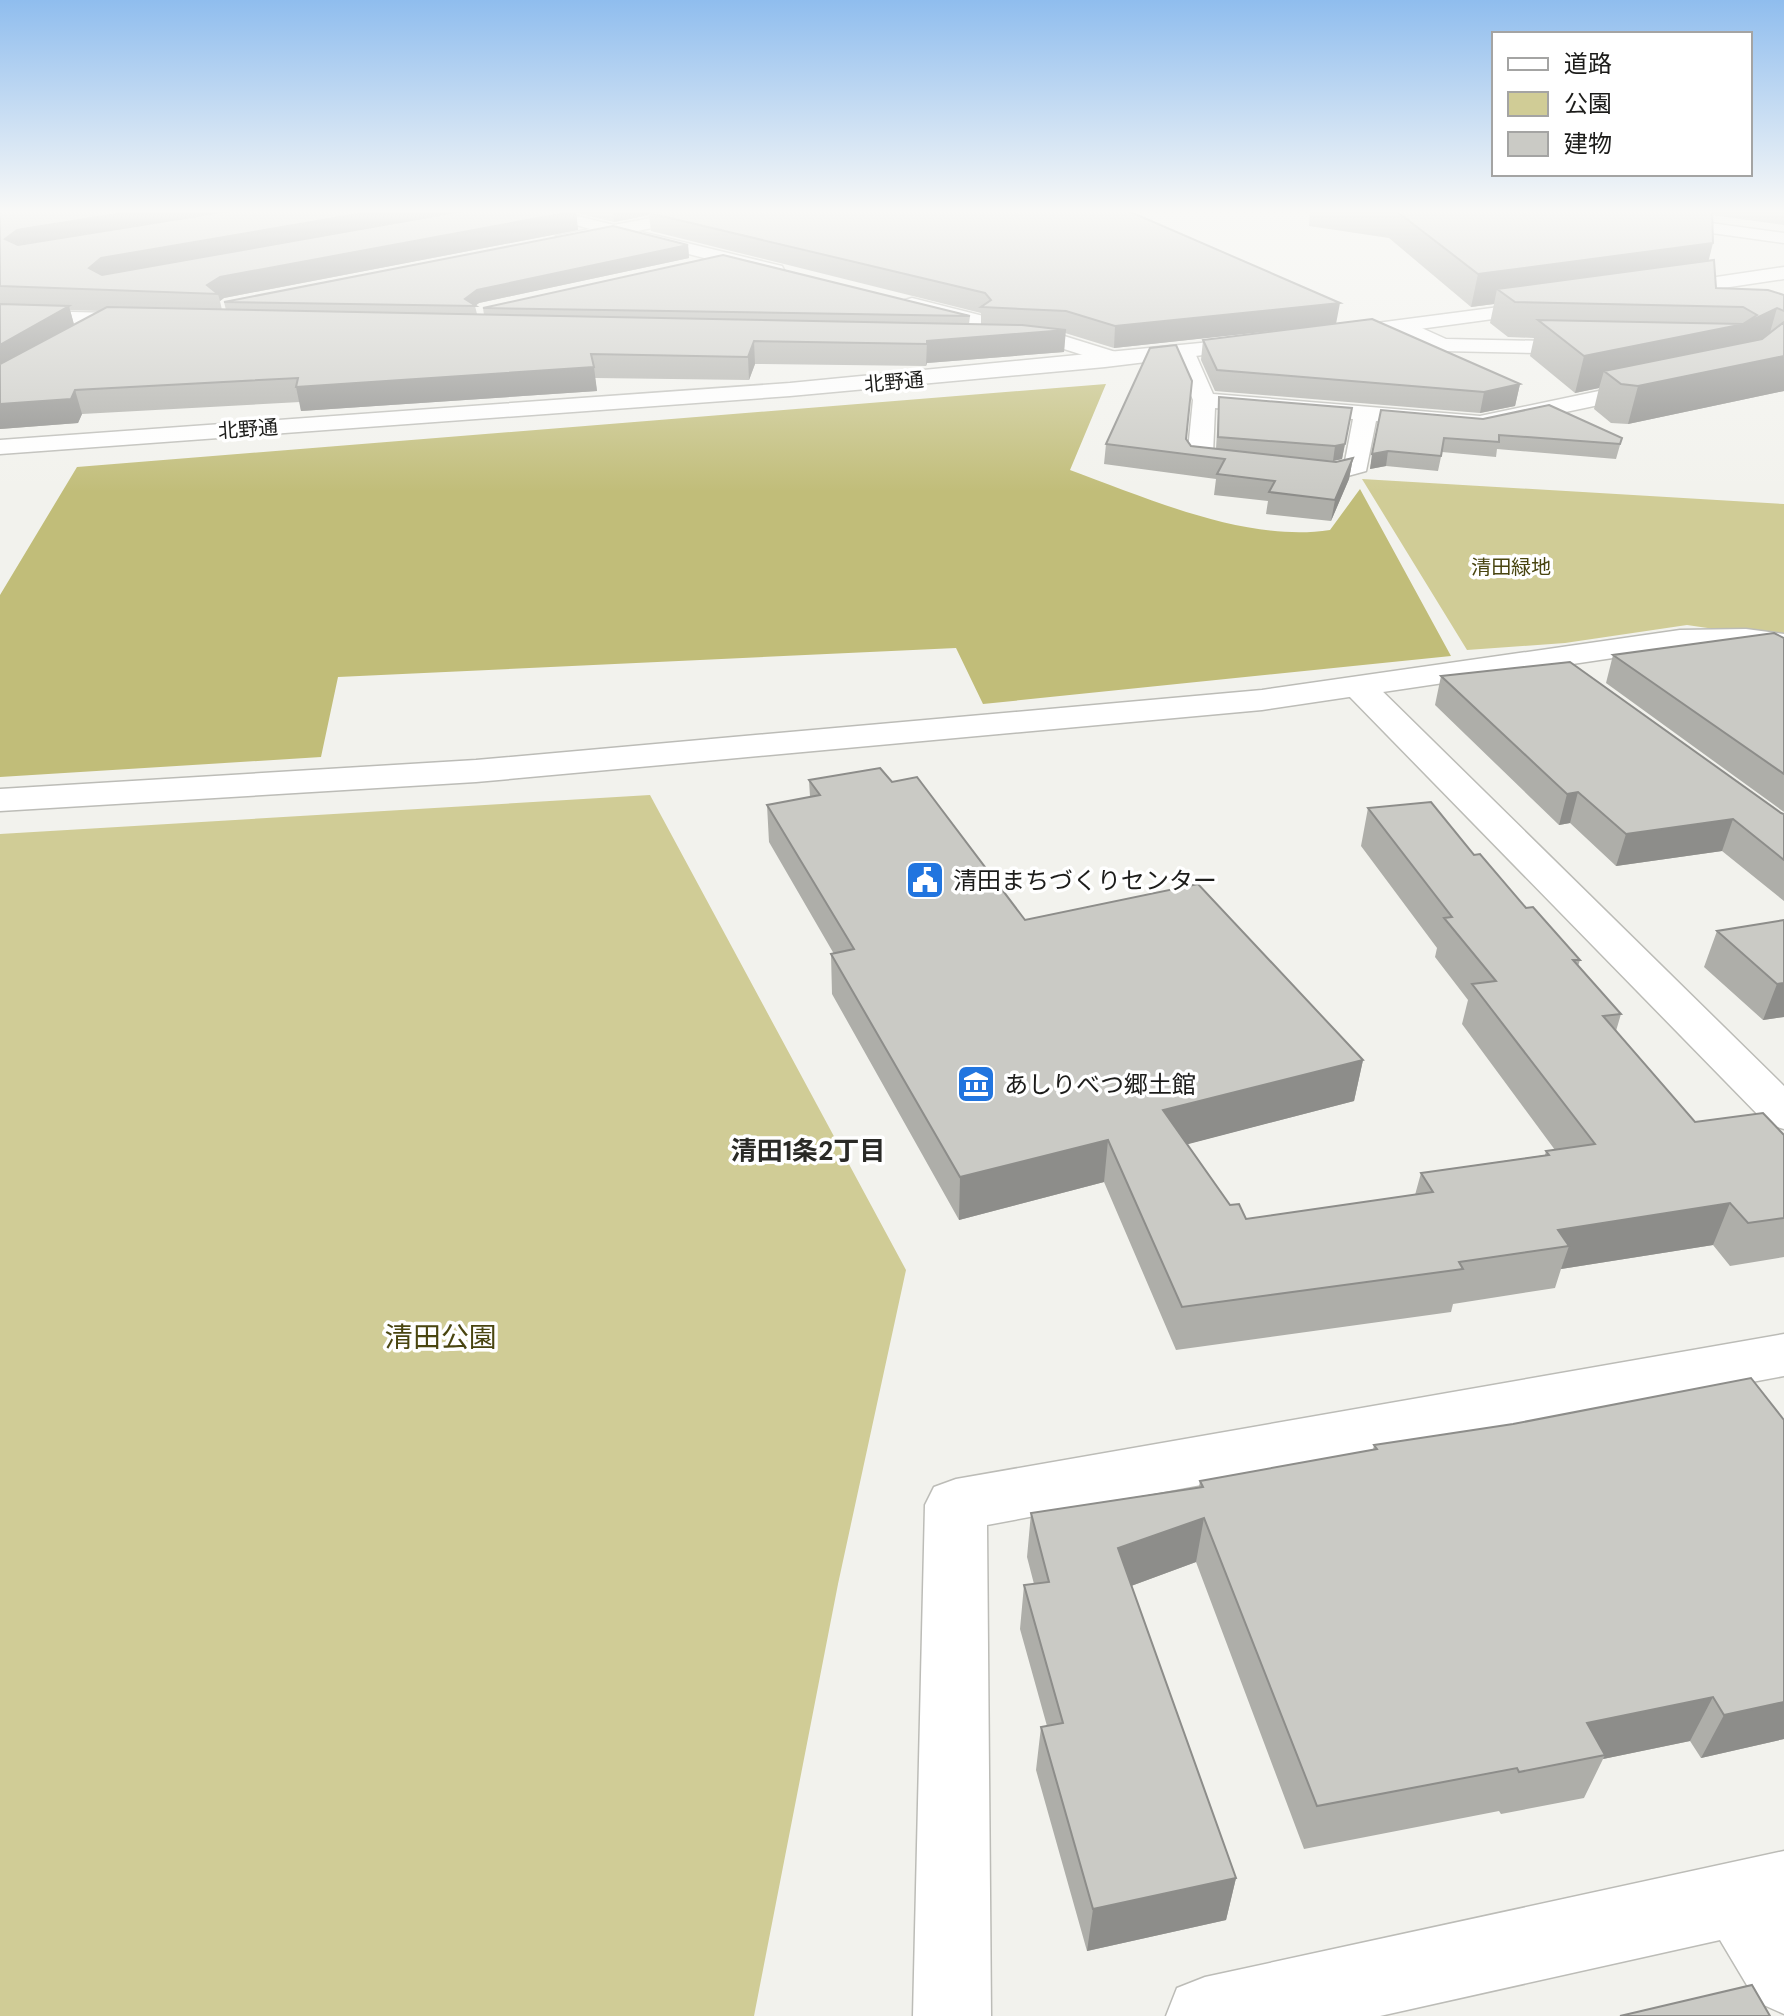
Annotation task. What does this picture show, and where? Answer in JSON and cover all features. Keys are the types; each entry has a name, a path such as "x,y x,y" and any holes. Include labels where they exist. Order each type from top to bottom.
{"street":[{"path":"31,304 41,308 36,317"},
{"path":"0,316 110,319 168,315 147,304"},
{"path":"912,304 1000,326 1021,338"},
{"name":"北野通","path":"0,447 652,402 1184,353 1565,304"},
{"path":"72,341 110,319"},
{"path":"1404,326 1442,345 1613,349"},
{"path":"961,337 1064,342 1114,359"},
{"path":"1184,353 1204,400 1200,460 1333,472 1357,466 1365,416"},
{"path":"1204,400 1365,416 1480,423 1680,381"},
{"path":"0,800 271,786 476,771 1262,700 1680,639 1746,638 1784,643"},
{"path":"1543,657 1581,685"},
{"path":"1359,687 1774,1090"},
{"path":"952,2016 956,1505 1784,1355"},
{"path":"1205,2016 1762,1894 1784,1975"}],"green space":[{"name":"清田緑地","path":"1362,479 1784,504 1784,639 1687,625 1565,643 1467,650"},
{"name":"清田公園","path":"650,795 906,1270 838,1584 754,2016 0,2016 0,834"}],"shaded area":[{"path":"1106,384 1070,470 1164,505 1265,530 1330,530 1360,489 1451,656 983,704 956,648 338,677 321,757 0,777 0,595 77,467"}],"building":[{"path":"0,304 69,306 0,345"},
{"path":"355,304 473,304 476,306"},
{"path":"501,304 922,304 970,316 483,308"},
{"path":"985,304 1329,304 1115,326 1066,311 981,307"},
{"path":"1610,304 1784,304 1784,311 1777,308 1744,324 1584,356 1538,320 1743,324 1757,315 1743,307"},
{"path":"107,307 1022,325 1066,330 927,341 927,344 754,341 748,357 591,354 594,367 296,387 298,378 75,390 71,399 0,404 0,364"},
{"path":"1372,319 1520,384 1484,392 1217,370 1203,340"},
{"path":"1784,322 1784,356 1638,386 1621,384 1604,371 1762,339"},
{"path":"1176,345 1192,381 1186,439 1191,446 1336,462 1353,458 1335,500 1269,492 1275,481 1217,474 1225,459 1106,444 1150,348"},
{"path":"1219,397 1352,408 1345,444 1335,446 1218,437"},
{"path":"1549,405 1622,438 1620,444 1499,435 1499,442 1444,438 1441,456 1388,451 1372,454 1381,410 1483,419"},
{"path":"1774,633 1784,638 1784,774 1613,655"},
{"path":"1570,662 1784,814 1784,860 1733,819 1626,834 1578,792 1567,794 1441,676"},
{"path":"880,768 892,782 917,777 1025,920 1198,884 1363,1060 1163,1110 1230,1205 1239,1204 1246,1219 1433,1192 1421,1173 1549,1155 1546,1151 1595,1144 1472,984 1496,981 1444,918 1452,917 1368,808 1431,802 1474,855 1480,854 1526,908 1533,907 1580,960 1573,960 1621,1014 1603,1016 1695,1122 1763,1113 1784,1135 1784,1218 1748,1223 1730,1203 1558,1230 1569,1246 1459,1262 1463,1269 1182,1307 1108,1140 960,1177 831,954 854,949 767,805 820,795 809,780"},
{"path":"1784,920 1784,983 1777,984 1717,931"},
{"path":"1751,1378 1784,1420 1784,1702 1724,1715 1713,1697 1587,1723 1605,1755 1519,1772 1517,1768 1317,1806 1204,1518 1118,1548 1236,1878 1093,1909 1041,1727 1063,1723 1024,1585 1049,1582 1031,1513 1203,1487 1200,1481 1377,1449 1374,1445 1513,1424"},
{"path":"1752,1985 1770,2016 1620,2016"}],"place":[{"name":"清田まちづくりセンター","path":"925,880"},
{"name":"あしりべつ郷土館","path":"976,1084"}],"district":[{"name":"清田1条2丁目","path":"808,1151"}]}
